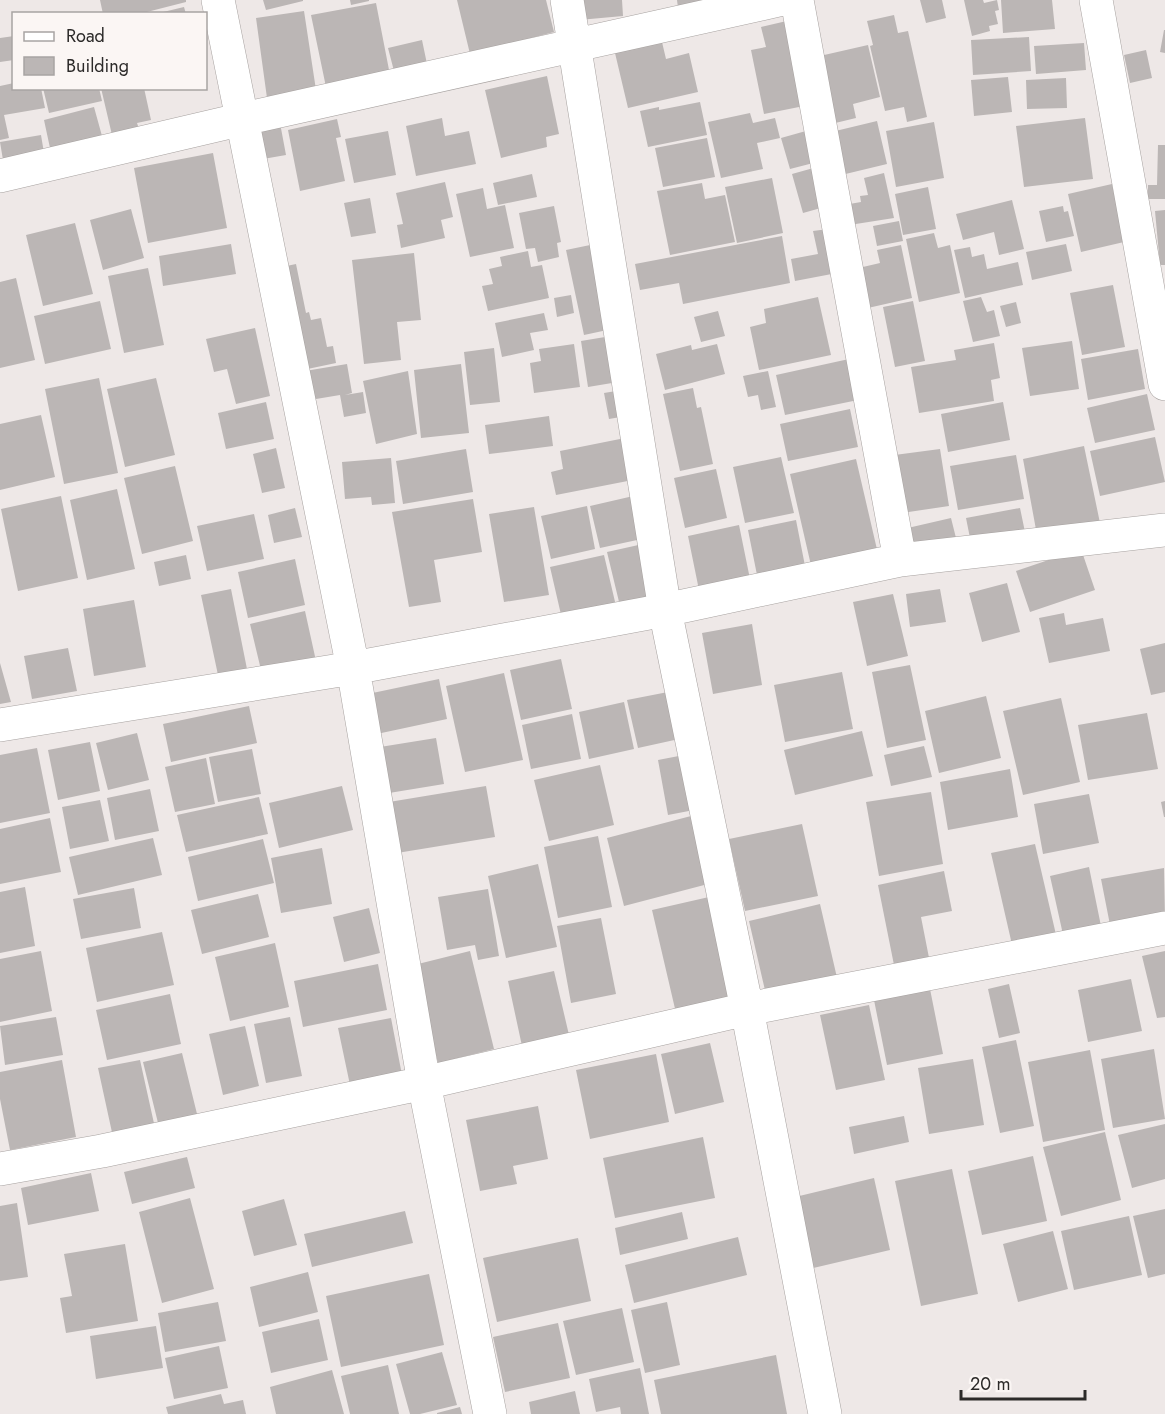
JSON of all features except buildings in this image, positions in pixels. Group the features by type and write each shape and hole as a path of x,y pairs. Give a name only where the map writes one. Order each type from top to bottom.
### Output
{"street":[{"path":"218,0 353,668 424,1083 490,1414"},
{"path":"567,0 665,610 747,1009 825,1414"},
{"path":"0,176 243,119 779,0"},
{"path":"797,0 900,560"},
{"path":"1096,0 1165,384"},
{"path":"0,725 353,668 665,610 900,560 1165,530"},
{"path":"0,1169 102,1152 424,1083 747,1009 1165,928"}]}
